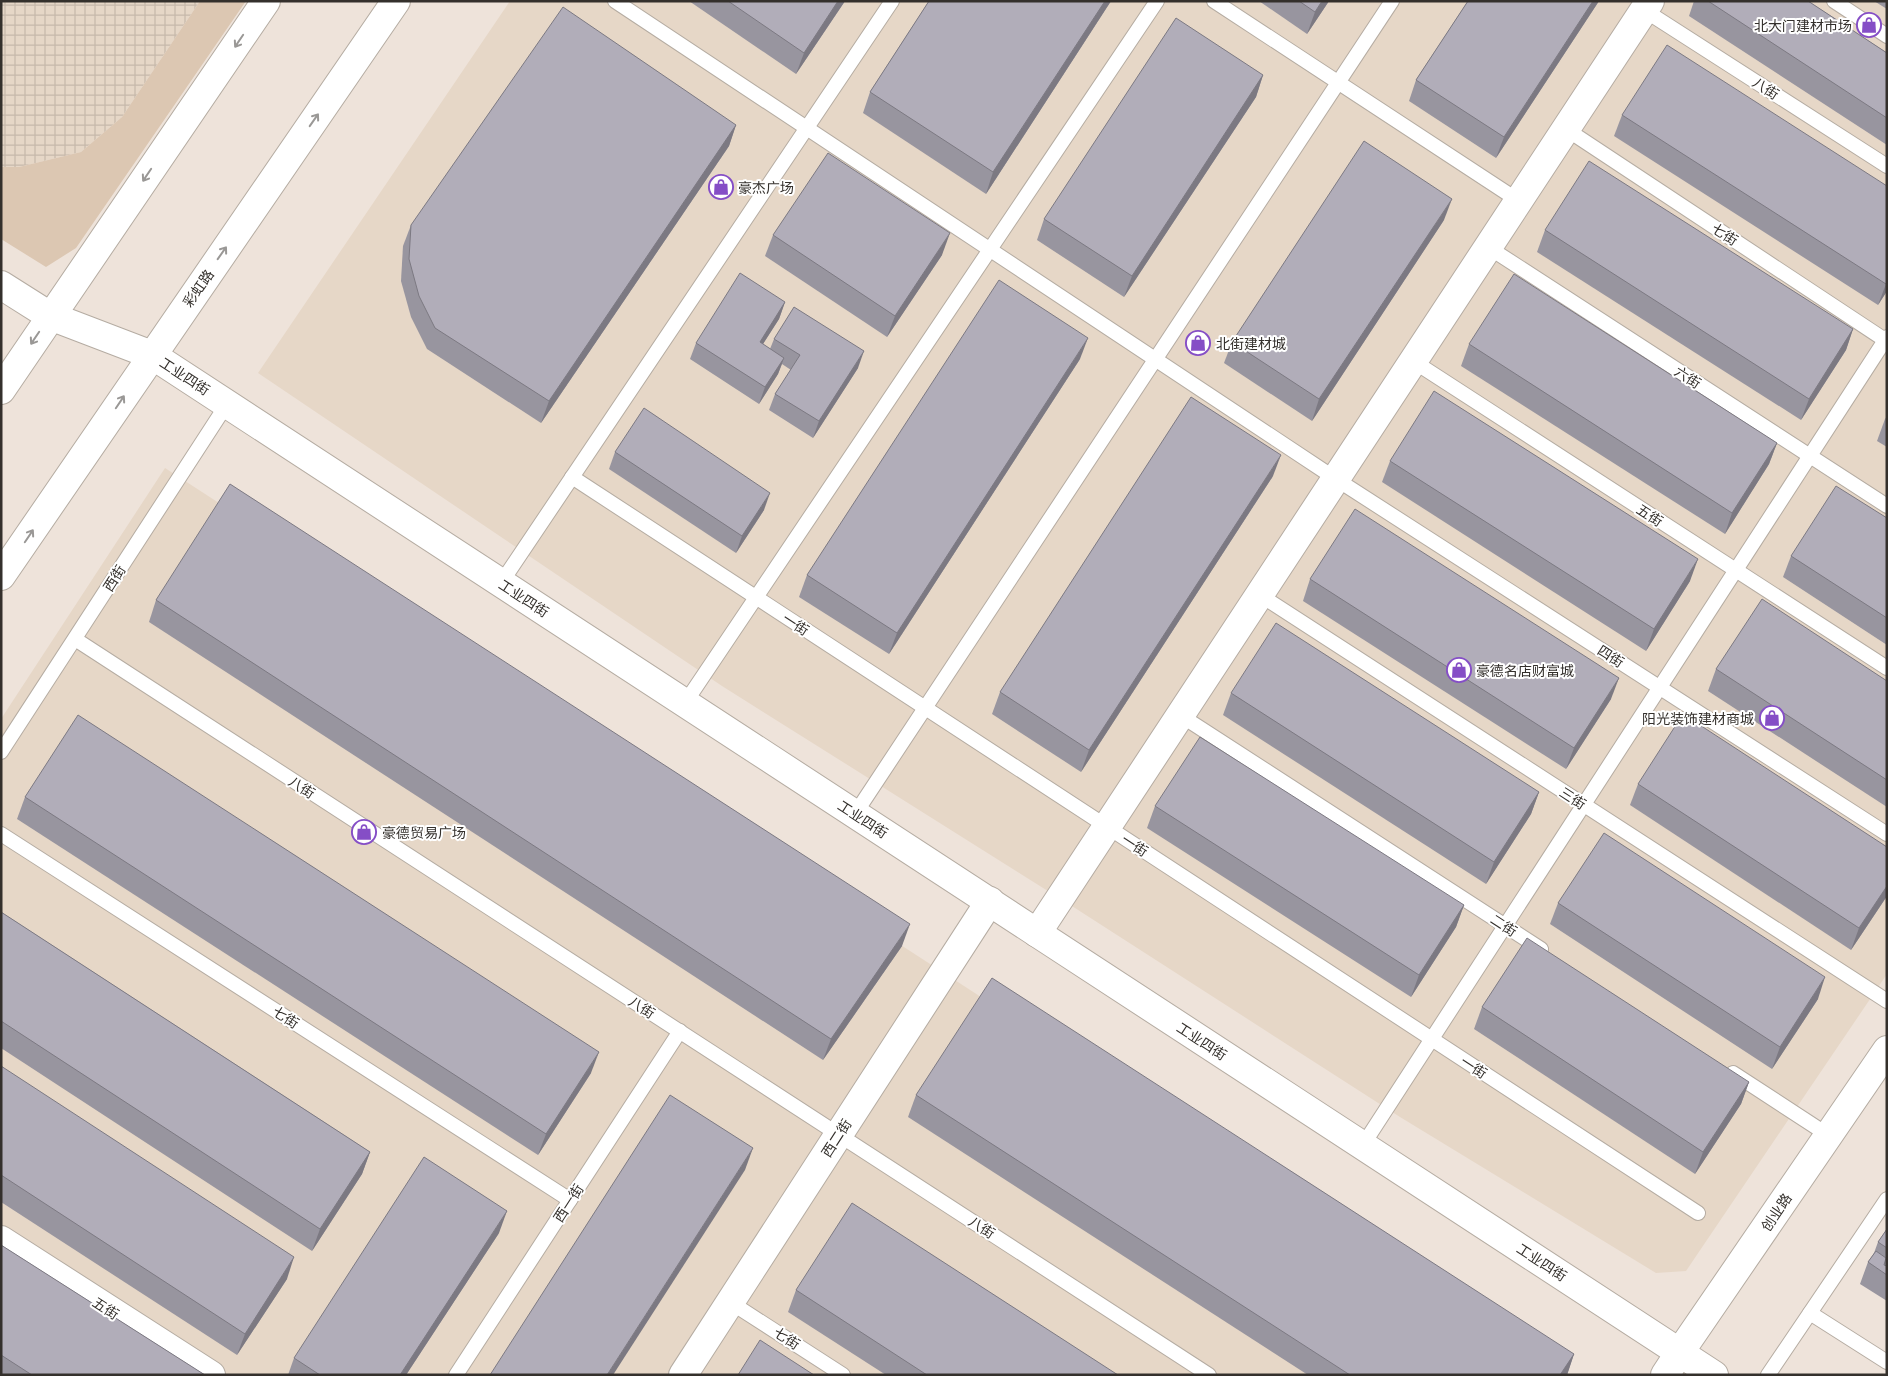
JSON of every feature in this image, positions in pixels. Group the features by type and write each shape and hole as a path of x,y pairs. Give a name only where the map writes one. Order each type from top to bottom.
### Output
{"street":[{"path":"1,390 266,1"},
{"name":"彩虹路","path":"1,576 396,1"},
{"path":"1038,933 1647,5"},
{"name":"工业四街","path":"1,285 50,316 152,355 1714,1375"},
{"name":"西二街","path":"683,1375 990,902"},
{"name":"创业路","path":"1665,1375 1887,1050"},
{"name":"五街","path":"1,1240 210,1375"}],"lane":[{"name":"四街","path":"615,1 1336,479 1887,834"},
{"path":"501,583 892,1"},
{"path":"685,703 1157,1"},
{"path":"1214,1 1519,201"},
{"path":"855,814 1392,1"},
{"path":"1834,1 1887,36"},
{"name":"八街","path":"1647,5 1887,166"},
{"name":"七街","path":"1566,129 1886,338"},
{"name":"六街","path":"1488,247 1887,506"},
{"path":"1363,1145 1886,338"},
{"name":"五街","path":"1413,362 1887,668"},
{"name":"西街","path":"1,752 227,404"},
{"name":"一街","path":"572,477 1698,1213"},
{"name":"三街","path":"1260,594 1887,1001"},
{"name":"八街","path":"75,639 1209,1375"},
{"name":"二街","path":"1180,715 1555,958"},
{"name":"七街","path":"1,834 570,1200"},
{"name":"西一街","path":"456,1375 680,1032"},
{"path":"1720,1066 1828,1135"},
{"path":"1768,1375 1887,1199"},
{"name":"七街","path":"730,1302 843,1375"},
{"path":"1810,1313 1887,1362"}],"shaded area":[{"path":"1,1 200,1 122,117 81,152 19,167 1,167"},
{"path":"200,1 246,1 76,248 46,267 1,239 1,167 19,167 81,152 122,117"},
{"path":"510,1 1887,1 1887,974 1686,1271 1656,1273 1400,1117 1075,908 722,686 258,373"},
{"name":"豪德贸易广场","path":"165,468 1564,1375 1,1375 1,719"}],"building":[{"path":"728,1 838,1 804,53"},
{"path":"929,1 1105,1 993,172 870,92"},
{"path":"1299,1 1322,1 1315,12"},
{"path":"1468,1 1593,1 1504,137 1416,80"},
{"path":"1708,1 1808,1 1887,53 1887,118"},
{"path":"563,7 736,125 549,401 435,328 419,296 409,259 411,225"},
{"path":"1176,18 1263,75 1132,276 1044,219"},
{"path":"1667,45 1887,186 1886,284 1622,115"},
{"path":"1364,141 1452,199 1319,399 1232,342"},
{"path":"828,153 950,233 895,316 773,235"},
{"path":"1589,161 1853,329 1809,399 1545,230"},
{"path":"740,273 785,302 760,342 784,358 765,387 696,343"},
{"path":"1514,274 1777,443 1732,513 1469,344"},
{"path":"999,280 1088,338 897,633 807,575"},
{"path":"794,307 864,351 819,421 775,394 800,355 774,339"},
{"path":"1434,391 1698,559 1654,629 1390,461"},
{"path":"1191,397 1281,455 1089,750 1000,692"},
{"path":"644,408 770,493 742,536 615,452"},
{"path":"230,484 910,924 831,1039 156,600"},
{"path":"1836,486 1887,518 1887,618 1791,556"},
{"path":"1355,509 1619,678 1574,748 1310,579"},
{"path":"1762,599 1887,681 1887,780 1716,669"},
{"path":"1276,623 1539,792 1494,862 1231,693"},
{"path":"1683,714 1887,847 1887,886 1859,928 1638,784"},
{"path":"78,715 599,1052 546,1134 25,797"},
{"path":"1200,737 1464,905 1419,975 1155,806"},
{"path":"1604,833 1825,977 1780,1047 1558,903"},
{"path":"1,912 370,1152 320,1229 1,1021"},
{"path":"1527,938 1749,1082 1703,1152 1482,1007"},
{"path":"992,978 1574,1354 1560,1375 1350,1375 916,1095"},
{"path":"1,1066 294,1257 245,1334 1,1175"},
{"path":"670,1095 753,1148 607,1375 490,1375"},
{"path":"424,1157 507,1211 400,1375 320,1375 294,1358"},
{"path":"852,1203 1118,1375 927,1375 796,1290"},
{"path":"1887,1229 1887,1248 1878,1242"},
{"path":"1,1245 205,1375 32,1375 1,1355"},
{"path":"1876,1251 1886,1258 1884,1265 1887,1266 1887,1275 1868,1262"},
{"path":"760,1340 814,1375 738,1375"}],"place":[{"name":"北大门建材市场","path":"1869,25"},
{"name":"豪杰广场","path":"721,187"},
{"name":"北街建材城","path":"1198,343"},
{"name":"豪德名店财富城","path":"1459,670"},
{"name":"阳光装饰建材商城","path":"1772,718"},
{"name":"豪德贸易广场","path":"364,832"}]}
